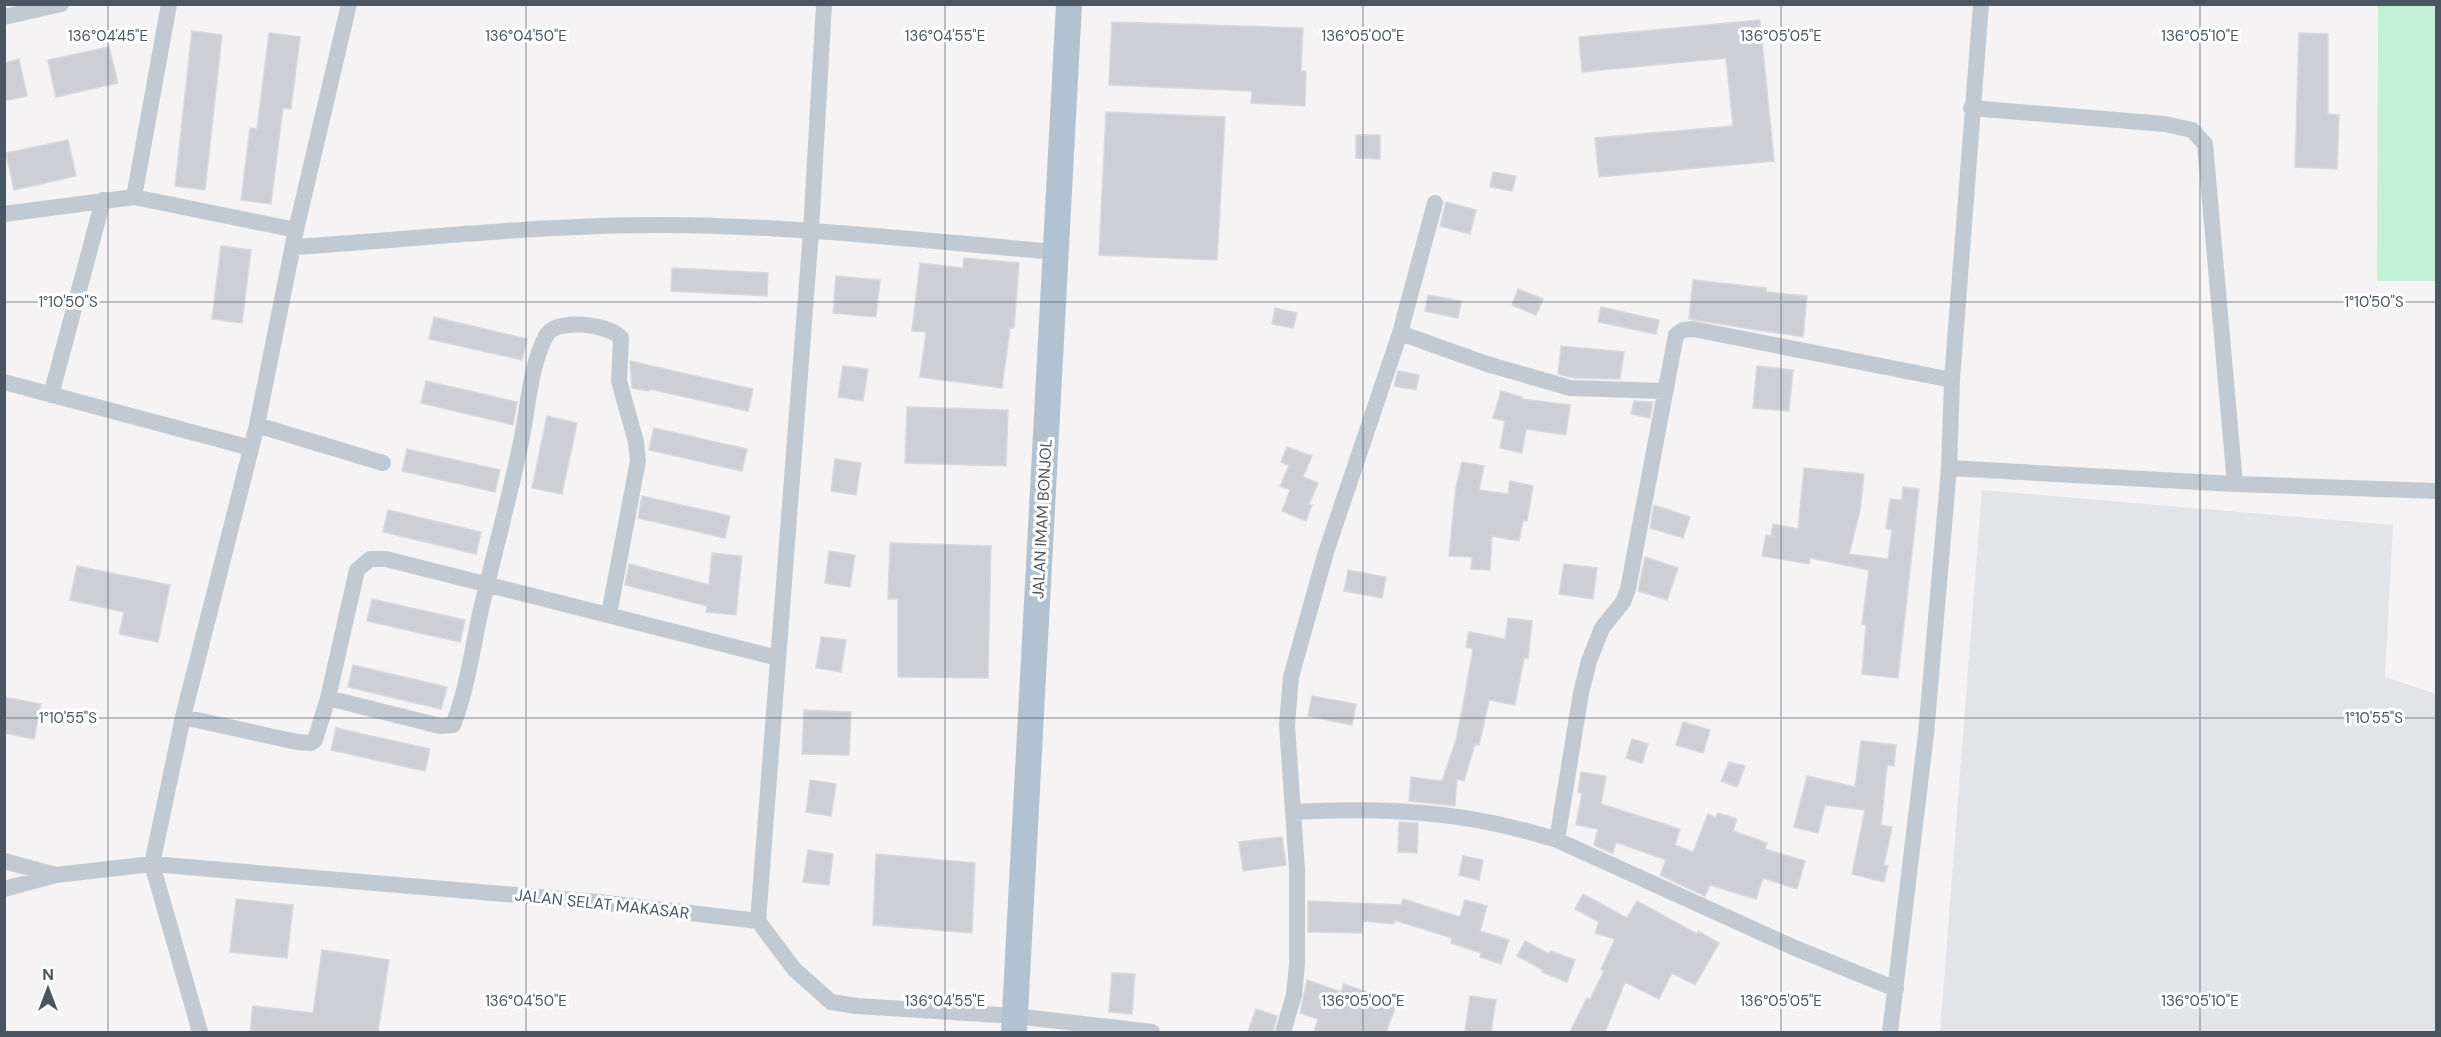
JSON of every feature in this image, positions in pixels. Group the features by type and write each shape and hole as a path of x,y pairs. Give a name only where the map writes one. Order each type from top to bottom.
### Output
{"main road":[{"name":"JALAN IMAM BONJOL","path":"1015,1024 1069,4"}],"street":[{"path":"4,17 61,4"},
{"path":"134,197 169,4"},
{"path":"824,4 811,231 758,921 794,969 831,1002 1015,1024 1152,1032"},
{"path":"1890,1032 1926,734 1949,468 1952,381 1971,108 1981,4"},
{"path":"200,1032 152,864 183,717 257,425 296,230 348,5"},
{"path":"1971,108 2165,124 2192,130 2205,144 2235,484"},
{"path":"4,214 134,197 296,230"},
{"path":"51,395 103,200"},
{"path":"1283,1032 1294,995 1297,964 1293,812 1287,725 1291,677 1326,552 1400,333 1435,203"},
{"path":"293,247 571,226 664,225 811,231 1056,252"},
{"path":"328,698 440,726 453,725 537,364 547,334 556,326 568,324 597,327 617,333 621,338 619,381 636,442 638,461 609,614"},
{"path":"1557,840 1581,693 1598,636 1623,602 1628,589 1676,335 1683,330 1693,329 1952,381"},
{"path":"1400,333 1487,364 1559,385 1602,391 1664,391"},
{"path":"4,382 251,448"},
{"path":"257,425 383,463"},
{"path":"1949,468 2235,484 2436,491"},
{"path":"183,717 311,743 320,729 357,570 370,559 386,559 778,658"},
{"path":"1293,812 1399,809 1480,820 1518,828 1557,840 1795,948 1896,989"},
{"path":"4,861 56,875"},
{"name":"JALAN SELAT MAKASAR","path":"56,875 152,864 598,902 758,921"},
{"path":"4,889 56,875"}],"shaded area":[{"path":"1982,490 2393,525 2385,677 2436,694 2436,1032 1940,1032"}],"green space":[{"path":"2378,5 2436,5 2436,281 2377,281"}],"building":[{"path":"1760,20 1774,161 1599,177 1595,138 1733,126 1726,58 1582,72 1579,37"},
{"path":"1112,22 1303,28 1301,71 1306,71 1305,106 1251,103 1252,91 1109,85"},
{"path":"192,31 222,35 205,190 175,186"},
{"path":"269,33 300,37 291,109 283,108 271,204 241,200 250,128 257,129"},
{"path":"2299,33 2328,34 2328,114 2339,115 2337,169 2295,167"},
{"path":"109,47 118,83 56,97 48,60"},
{"path":"19,59 27,96 4,101 4,63"},
{"path":"1106,112 1225,117 1217,260 1099,255"},
{"path":"1356,135 1380,135 1380,159 1356,158"},
{"path":"68,140 76,176 14,190 6,153"},
{"path":"1493,172 1516,176 1512,191 1490,187"},
{"path":"1446,202 1476,210 1470,234 1440,226"},
{"path":"221,246 251,250 242,323 212,319"},
{"path":"964,258 1019,263 1014,328 1010,328 1002,388 920,377 926,332 912,331 920,263 963,268"},
{"path":"672,268 768,273 767,296 671,291"},
{"path":"836,276 880,280 876,317 833,313"},
{"path":"1693,280 1766,288 1766,292 1807,296 1803,337 1689,319"},
{"path":"1518,289 1543,299 1536,315 1512,305"},
{"path":"1428,295 1461,301 1458,318 1425,311"},
{"path":"1601,307 1659,320 1656,334 1598,322"},
{"path":"1275,308 1297,313 1293,328 1272,324"},
{"path":"434,317 527,339 522,360 429,339"},
{"path":"1561,346 1624,352 1620,379 1574,378 1558,374"},
{"path":"630,361 753,389 748,411 650,389 649,391 632,388"},
{"path":"843,366 868,369 863,401 838,397"},
{"path":"1757,366 1793,370 1789,411 1753,408"},
{"path":"1398,371 1419,375 1416,390 1394,386"},
{"path":"426,381 517,402 513,425 421,403"},
{"path":"1501,391 1522,397 1521,399 1570,405 1566,435 1526,429 1522,453 1500,448 1505,421 1493,418"},
{"path":"1634,401 1653,402 1650,418 1631,414"},
{"path":"907,407 1008,410 1006,466 905,463"},
{"path":"547,416 577,423 562,494 532,488"},
{"path":"654,428 747,449 742,471 649,450"},
{"path":"1287,447 1312,456 1303,477 1318,483 1309,504 1312,505 1306,521 1282,511 1290,490 1280,486 1289,466 1281,462"},
{"path":"407,449 500,470 495,492 402,471"},
{"path":"835,459 861,463 856,495 831,491"},
{"path":"1462,462 1484,466 1479,490 1508,494 1510,481 1533,486 1527,521 1523,520 1519,541 1492,536 1490,570 1471,569 1472,557 1449,556 1456,487"},
{"path":"1804,468 1864,474 1860,511 1849,554 1888,559 1892,530 1886,529 1890,499 1902,500 1903,487 1919,489 1898,678 1862,674 1866,625 1862,624 1869,570 1810,558 1809,564 1762,556 1766,535 1771,536 1773,524 1798,529"},
{"path":"642,496 730,516 725,538 638,518"},
{"path":"1654,505 1690,517 1683,538 1650,528"},
{"path":"388,510 481,532 476,554 383,532"},
{"path":"890,543 991,546 988,678 898,677 898,599 888,599"},
{"path":"829,551 855,555 850,587 825,583"},
{"path":"712,553 742,556 736,615 706,612 707,606 625,585 629,564 709,585"},
{"path":"1645,557 1678,568 1667,600 1638,591"},
{"path":"1564,564 1597,568 1593,599 1559,594"},
{"path":"77,566 170,585 158,642 119,634 124,612 70,600"},
{"path":"1348,570 1386,577 1382,598 1344,591"},
{"path":"372,599 465,620 460,642 367,621"},
{"path":"1508,618 1532,621 1528,658 1524,658 1515,705 1489,700 1479,745 1475,744 1464,781 1457,779 1455,806 1409,801 1411,777 1442,781 1456,740 1464,700 1473,649 1466,647 1469,632 1505,639"},
{"path":"821,637 846,640 841,672 816,668"},
{"path":"353,665 447,687 441,709 348,687"},
{"path":"1312,696 1356,704 1352,725 1308,716"},
{"path":"4,697 41,704 34,739 4,733"},
{"path":"804,710 851,712 849,755 802,754"},
{"path":"1683,722 1710,730 1703,753 1676,745"},
{"path":"336,728 430,749 425,771 331,750"},
{"path":"1632,739 1648,744 1642,763 1626,758"},
{"path":"1861,741 1896,745 1894,766 1887,765 1881,825 1892,827 1884,865 1888,866 1884,882 1852,874 1865,810 1825,805 1818,833 1794,827 1807,776 1855,787"},
{"path":"1729,762 1745,766 1737,787 1721,781"},
{"path":"1581,772 1606,776 1601,804 1680,829 1675,845 1693,852 1708,814 1716,818 1718,813 1737,819 1733,831 1767,843 1765,849 1805,861 1797,889 1763,878 1756,899 1710,885 1705,896 1660,875 1666,860 1616,842 1613,854 1594,845 1598,829 1576,825 1582,793 1578,792"},
{"path":"810,780 836,784 831,816 806,812"},
{"path":"1399,822 1418,823 1417,853 1398,852"},
{"path":"1282,837 1286,865 1243,871 1239,842"},
{"path":"808,850 833,854 829,885 803,882"},
{"path":"876,854 975,863 972,933 873,925"},
{"path":"1463,856 1483,860 1479,880 1459,875"},
{"path":"1583,894 1627,918 1637,901 1697,934 1698,931 1719,943 1695,985 1672,973 1659,999 1625,982 1605,1032 1570,1032 1604,971 1601,969 1615,939 1595,933 1599,922 1575,909"},
{"path":"236,899 293,905 287,958 230,952"},
{"path":"1403,899 1460,917 1465,900 1487,906 1480,931 1509,940 1501,964 1480,957 1481,953 1451,943 1452,938 1394,920 1394,924 1363,921 1362,933 1308,932 1308,901 1401,905"},
{"path":"1525,941 1549,954 1551,951 1575,960 1567,982 1542,972 1543,970 1517,956"},
{"path":"322,950 389,960 378,1032 250,1032 253,1006 313,1013"},
{"path":"1112,973 1135,974 1132,1014 1109,1012"},
{"path":"1307,980 1341,992 1344,984 1397,1003 1386,1032 1314,1032 1318,1019 1300,1013"},
{"path":"1470,996 1496,1000 1491,1032 1465,1032"},
{"path":"1256,1009 1277,1016 1273,1032 1248,1032"}]}
